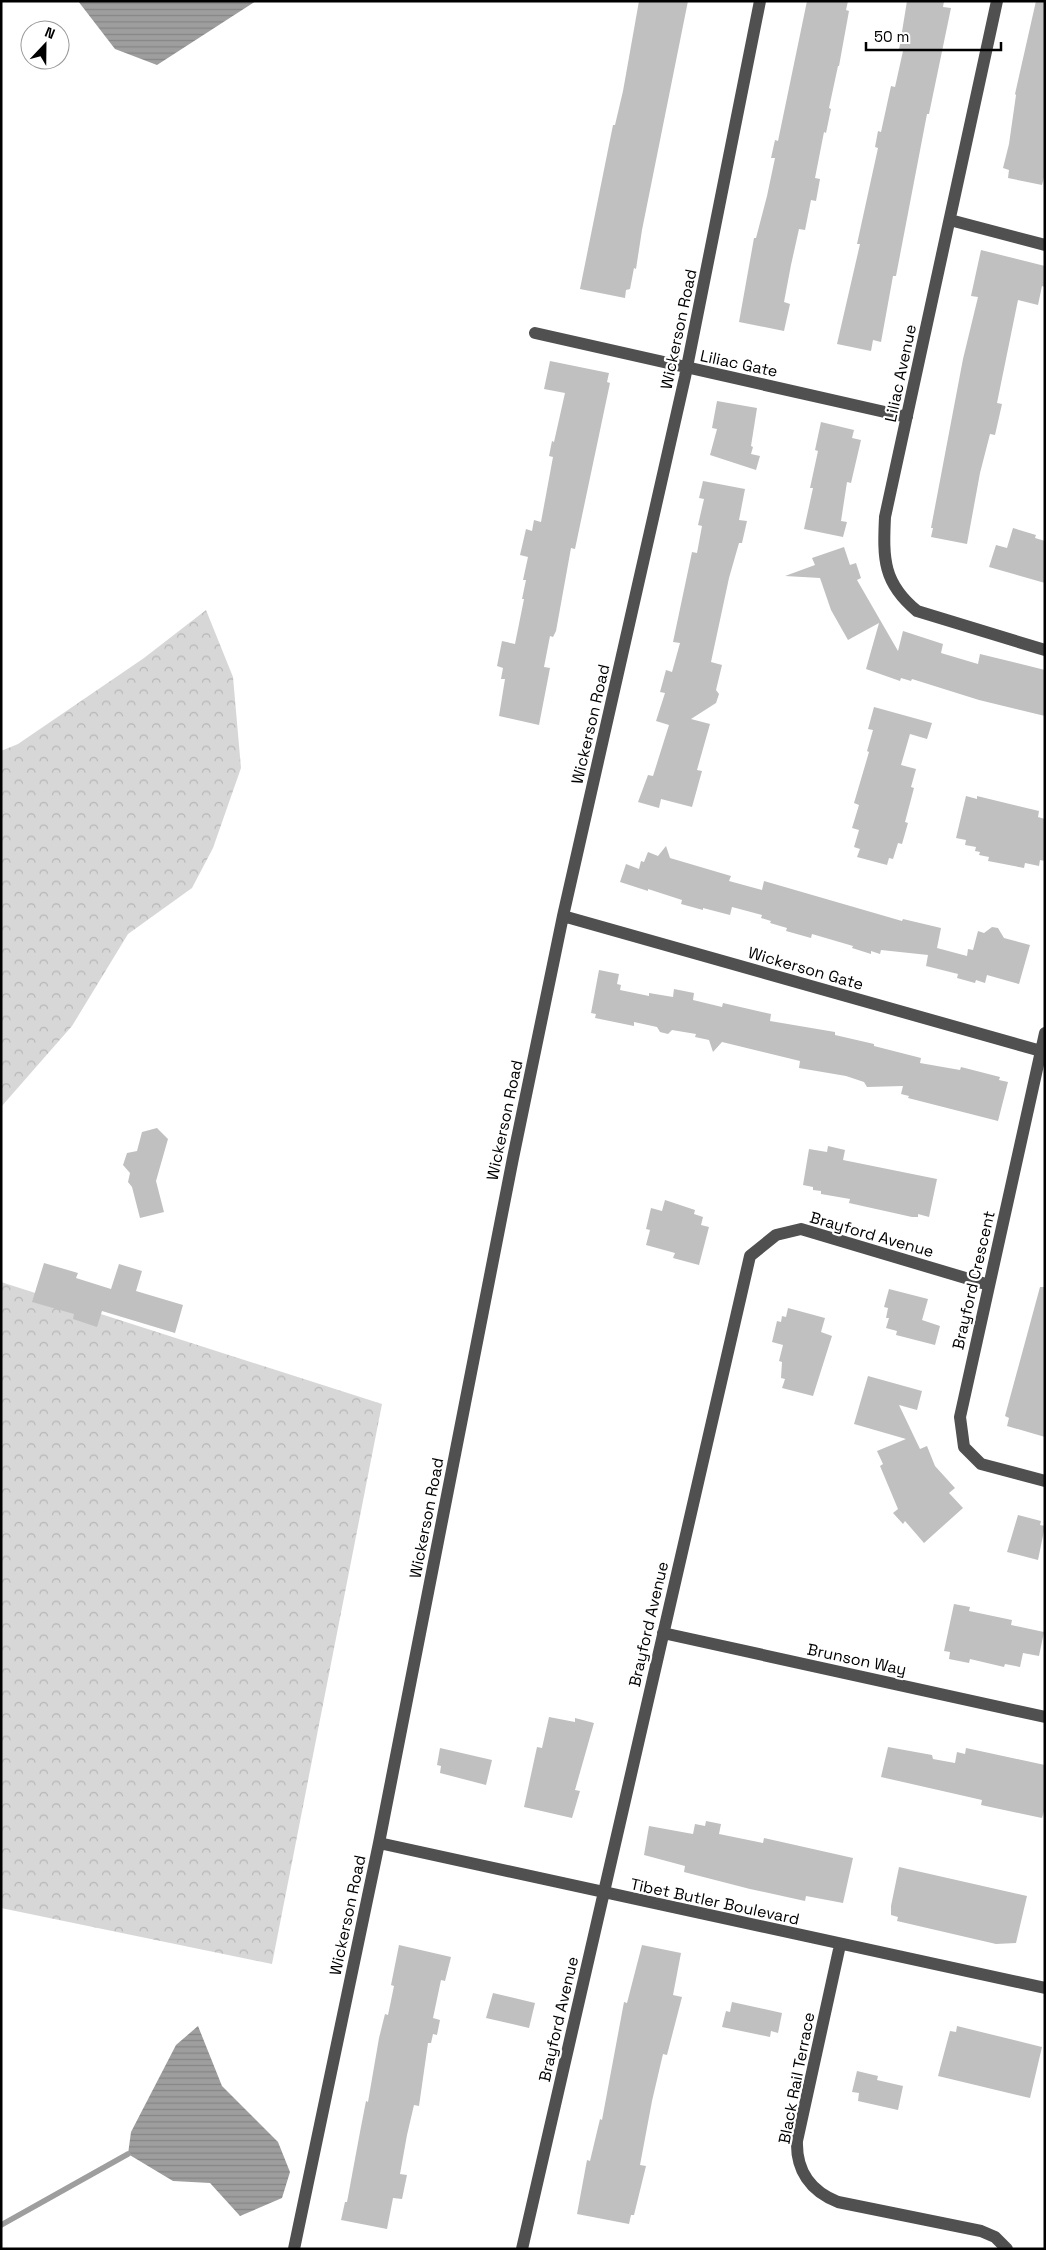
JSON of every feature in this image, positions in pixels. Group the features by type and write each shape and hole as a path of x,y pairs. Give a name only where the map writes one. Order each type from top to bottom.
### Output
{"street":[{"name":"Wickerson Road","path":"294,2249 379,1843 509,1177 563,916 687,368 760,1"},
{"name":"Liliac Avenue","path":"997,1 885,517 883,553 889,578 901,598 917,611 1045,650"},
{"path":"950,220 1045,245"},
{"name":"Liliac Gate","path":"535,333 907,417"},
{"name":"Wickerson Gate","path":"563,916 1041,1051"},
{"name":"Brayford Crescent","path":"1045,1033 960,1417 964,1447 981,1464 1045,1481"},
{"name":"Brayford Avenue","path":"522,2249 750,1256 776,1235 801,1228 989,1285"},
{"name":"Brunson Way","path":"663,1633 1045,1717"},
{"name":"Tibet Butler Boulevard","path":"379,1843 840,1945 1045,1988"},
{"name":"Black Rail Terrace","path":"840,1945 797,2141 798,2158 803,2174 817,2192 838,2202 981,2230 995,2237 1007,2249"}],"green space":[{"path":"206,610 233,677 241,768 213,848 192,888 128,934 72,1026 1,1107 1,751 18,744 144,658"},
{"path":"1,1282 382,1404 272,1964 1,1908"}],"shaded area":[{"path":"78,1 256,1 157,65 115,49"},
{"path":"198,2026 222,2086 278,2142 290,2172 282,2198 240,2216 210,2183 173,2181 128,2154 131,2132 176,2045"}],"building":[{"path":"639,1 688,1 642,230 636,269 634,268 630,289 626,290 625,298 580,289 613,125 615,125 623,91"},
{"path":"807,1 848,1 846,10 849,11 829,108 831,109 826,133 824,132 815,178 820,179 816,201 811,200 805,230 799,229 791,265 784,302 790,304 784,331 739,322 754,238 756,238 767,196 775,158 771,158 775,140 778,141"},
{"path":"907,1 944,1 943,7 951,8 929,114 927,114 896,276 893,276 881,342 873,340 871,351 837,344 860,244 857,244 878,148 875,147 878,131 881,132 891,86 895,87 903,51 899,50"},
{"path":"1036,1 1045,1 1045,174 1042,185 1008,178 1009,170 1003,168 1009,144 1015,94"},
{"path":"981,250 1045,266 1045,287 1042,286 1038,305 1018,300 997,403 1002,404 995,435 990,434 980,473 967,544 931,537 933,528 931,528 963,359 978,297 971,296"},
{"path":"550,361 609,373 607,382 610,383 575,549 571,548 556,631 553,637 550,636 544,667 550,668 539,725 499,716 505,679 501,679 503,668 497,666 502,641 515,644 524,599 522,599 526,580 523,580 528,557 520,555 526,529 532,531 534,520 541,522 553,457 549,456 565,393 544,389"},
{"path":"717,401 757,408 751,446 753,447 751,454 760,456 756,470 710,455 717,429 712,428"},
{"path":"821,422 854,430 852,438 861,440 851,483 847,482 841,521 847,522 843,537 804,529 813,488 810,488 818,451 815,450"},
{"path":"703,481 745,489 739,520 747,521 742,543 739,543 729,578 711,662 722,665 716,690 719,694 716,703 691,719 710,724 697,770 702,771 692,807 661,799 659,808 638,802 648,775 653,776 669,725 656,721 665,693 660,692 666,670 672,672 680,643 673,642 692,552 697,553 702,526 698,525 704,499 699,498"},
{"path":"1013,528 1036,535 1035,538 1045,541 1045,583 989,567 996,545 1007,548"},
{"path":"844,547 850,565 856,563 861,578 857,580 898,651 903,631 943,644 941,653 978,664 980,654 1045,670 1045,716 979,700 912,679 911,681 901,678 900,681 866,669 879,623 848,640 831,610 820,578 785,576 815,565 812,558"},
{"path":"874,707 932,723 927,739 910,734 901,765 916,769 911,787 914,788 905,822 908,823 902,844 898,843 893,859 889,858 887,865 857,857 860,849 854,847 859,830 852,828 859,805 854,803 869,752 867,751 873,730 868,729"},
{"path":"966,796 977,799 977,796 1039,811 1038,817 1045,819 1045,861 1040,860 1039,866 1025,863 1024,868 988,861 989,857 979,855 980,852 975,851 976,847 965,845 966,840 956,838"},
{"path":"666,846 670,858 731,876 729,881 762,890 764,881 902,921 903,919 941,928 937,948 967,956 968,949 973,950 978,931 984,933 992,927 998,928 1004,938 1030,945 1019,984 987,975 985,983 976,980 975,983 957,978 958,974 926,966 928,955 881,950 880,954 871,951 871,954 852,948 853,946 812,934 811,938 786,931 787,928 761,918 762,915 732,907 730,915 703,908 703,910 681,904 682,900 620,882 626,864 639,869 641,861 644,862 648,852 658,856"},
{"path":"599,970 619,974 617,984 621,985 620,990 649,996 649,993 673,997 674,989 694,993 693,1000 722,1007 723,1003 771,1014 770,1021 835,1032 835,1035 921,1058 920,1063 960,1070 961,1067 1000,1077 999,1080 1008,1082 998,1121 908,1098 909,1096 901,1094 903,1086 867,1087 864,1082 846,1076 799,1068 800,1061 722,1042 713,1052 709,1040 695,1037 696,1034 672,1030 668,1034 660,1032 657,1027 634,1022 634,1026 595,1018 596,1014 591,1013"},
{"path":"157,1128 168,1139 156,1181 164,1212 140,1218 132,1187 128,1182 130,1173 123,1165 127,1153 137,1151 142,1132"},
{"path":"828,1146 845,1150 843,1160 937,1179 929,1217 918,1214 918,1217 912,1217 849,1203 850,1199 821,1194 821,1191 813,1190 813,1187 803,1185 809,1149 827,1152"},
{"path":"665,1200 695,1210 694,1214 703,1217 701,1225 709,1227 699,1265 673,1258 675,1253 646,1245 650,1230 646,1229 651,1208 662,1211"},
{"path":"44,1263 78,1273 76,1278 111,1289 119,1264 142,1271 136,1291 183,1305 175,1333 102,1311 97,1327 73,1319 74,1314 32,1302"},
{"path":"1040,1287 1045,1287 1045,1437 1007,1426 1009,1418 1005,1416"},
{"path":"889,1289 928,1299 922,1320 940,1326 935,1345 896,1335 897,1331 886,1328 889,1318 886,1318 888,1308 884,1307"},
{"path":"788,1308 825,1318 821,1332 832,1336 813,1396 782,1388 785,1379 781,1378 782,1362 779,1361 783,1345 772,1342 777,1321 781,1322 782,1316 786,1317"},
{"path":"868,1376 922,1391 917,1410 899,1405 920,1449 927,1446 935,1466 955,1488 949,1493 963,1508 924,1543 905,1521 903,1524 893,1513 898,1509 880,1466 883,1464 877,1451 906,1439 854,1424"},
{"path":"1018,1515 1041,1521 1040,1525 1045,1526 1038,1560 1007,1552"},
{"path":"954,1604 970,1607 969,1611 1012,1620 1011,1625 1044,1632 1039,1656 1023,1653 1020,1667 1005,1664 1004,1667 970,1659 969,1663 949,1659 950,1652 944,1651"},
{"path":"549,1717 575,1722 575,1718 594,1723 575,1790 580,1791 572,1818 524,1807 537,1747 542,1748"},
{"path":"888,1747 932,1755 933,1759 955,1763 957,1752 965,1754 966,1748 1045,1765 1045,1808 1042,1818 981,1805 982,1800 881,1777"},
{"path":"440,1748 492,1760 486,1785 440,1773 441,1766 437,1765"},
{"path":"706,1821 721,1824 719,1834 763,1843 764,1838 853,1858 843,1903 806,1896 805,1901 750,1889 684,1872 685,1866 644,1855 649,1826 693,1834 695,1824 705,1826"},
{"path":"899,1867 1027,1896 1016,1943 996,1944 897,1921 898,1917 891,1915 891,1906"},
{"path":"399,1945 451,1957 445,1981 441,1980 433,2018 440,2020 437,2035 433,2034 431,2043 428,2043 419,2106 414,2105 407,2135 400,2174 407,2175 402,2199 393,2198 387,2229 341,2220 345,2202 347,2202 366,2101 368,2102 379,2038 385,2014 388,2015 394,1986 391,1985"},
{"path":"642,1945 681,1953 673,1995 682,1997 667,2055 663,2054 652,2101 640,2165 646,2166 634,2215 631,2215 629,2224 577,2214 587,2160 590,2161 600,2119 602,2120 624,2002 627,2003"},
{"path":"493,1993 535,2003 529,2028 486,2018"},
{"path":"732,2002 782,2013 778,2033 771,2031 770,2037 722,2027 726,2011 730,2012"},
{"path":"957,2026 1042,2047 1030,2098 938,2076 950,2031 956,2032"},
{"path":"857,2071 878,2076 877,2080 903,2086 898,2110 858,2101 859,2093 852,2092"}],"waterway":[{"path":"1,2225 128,2154"}]}
